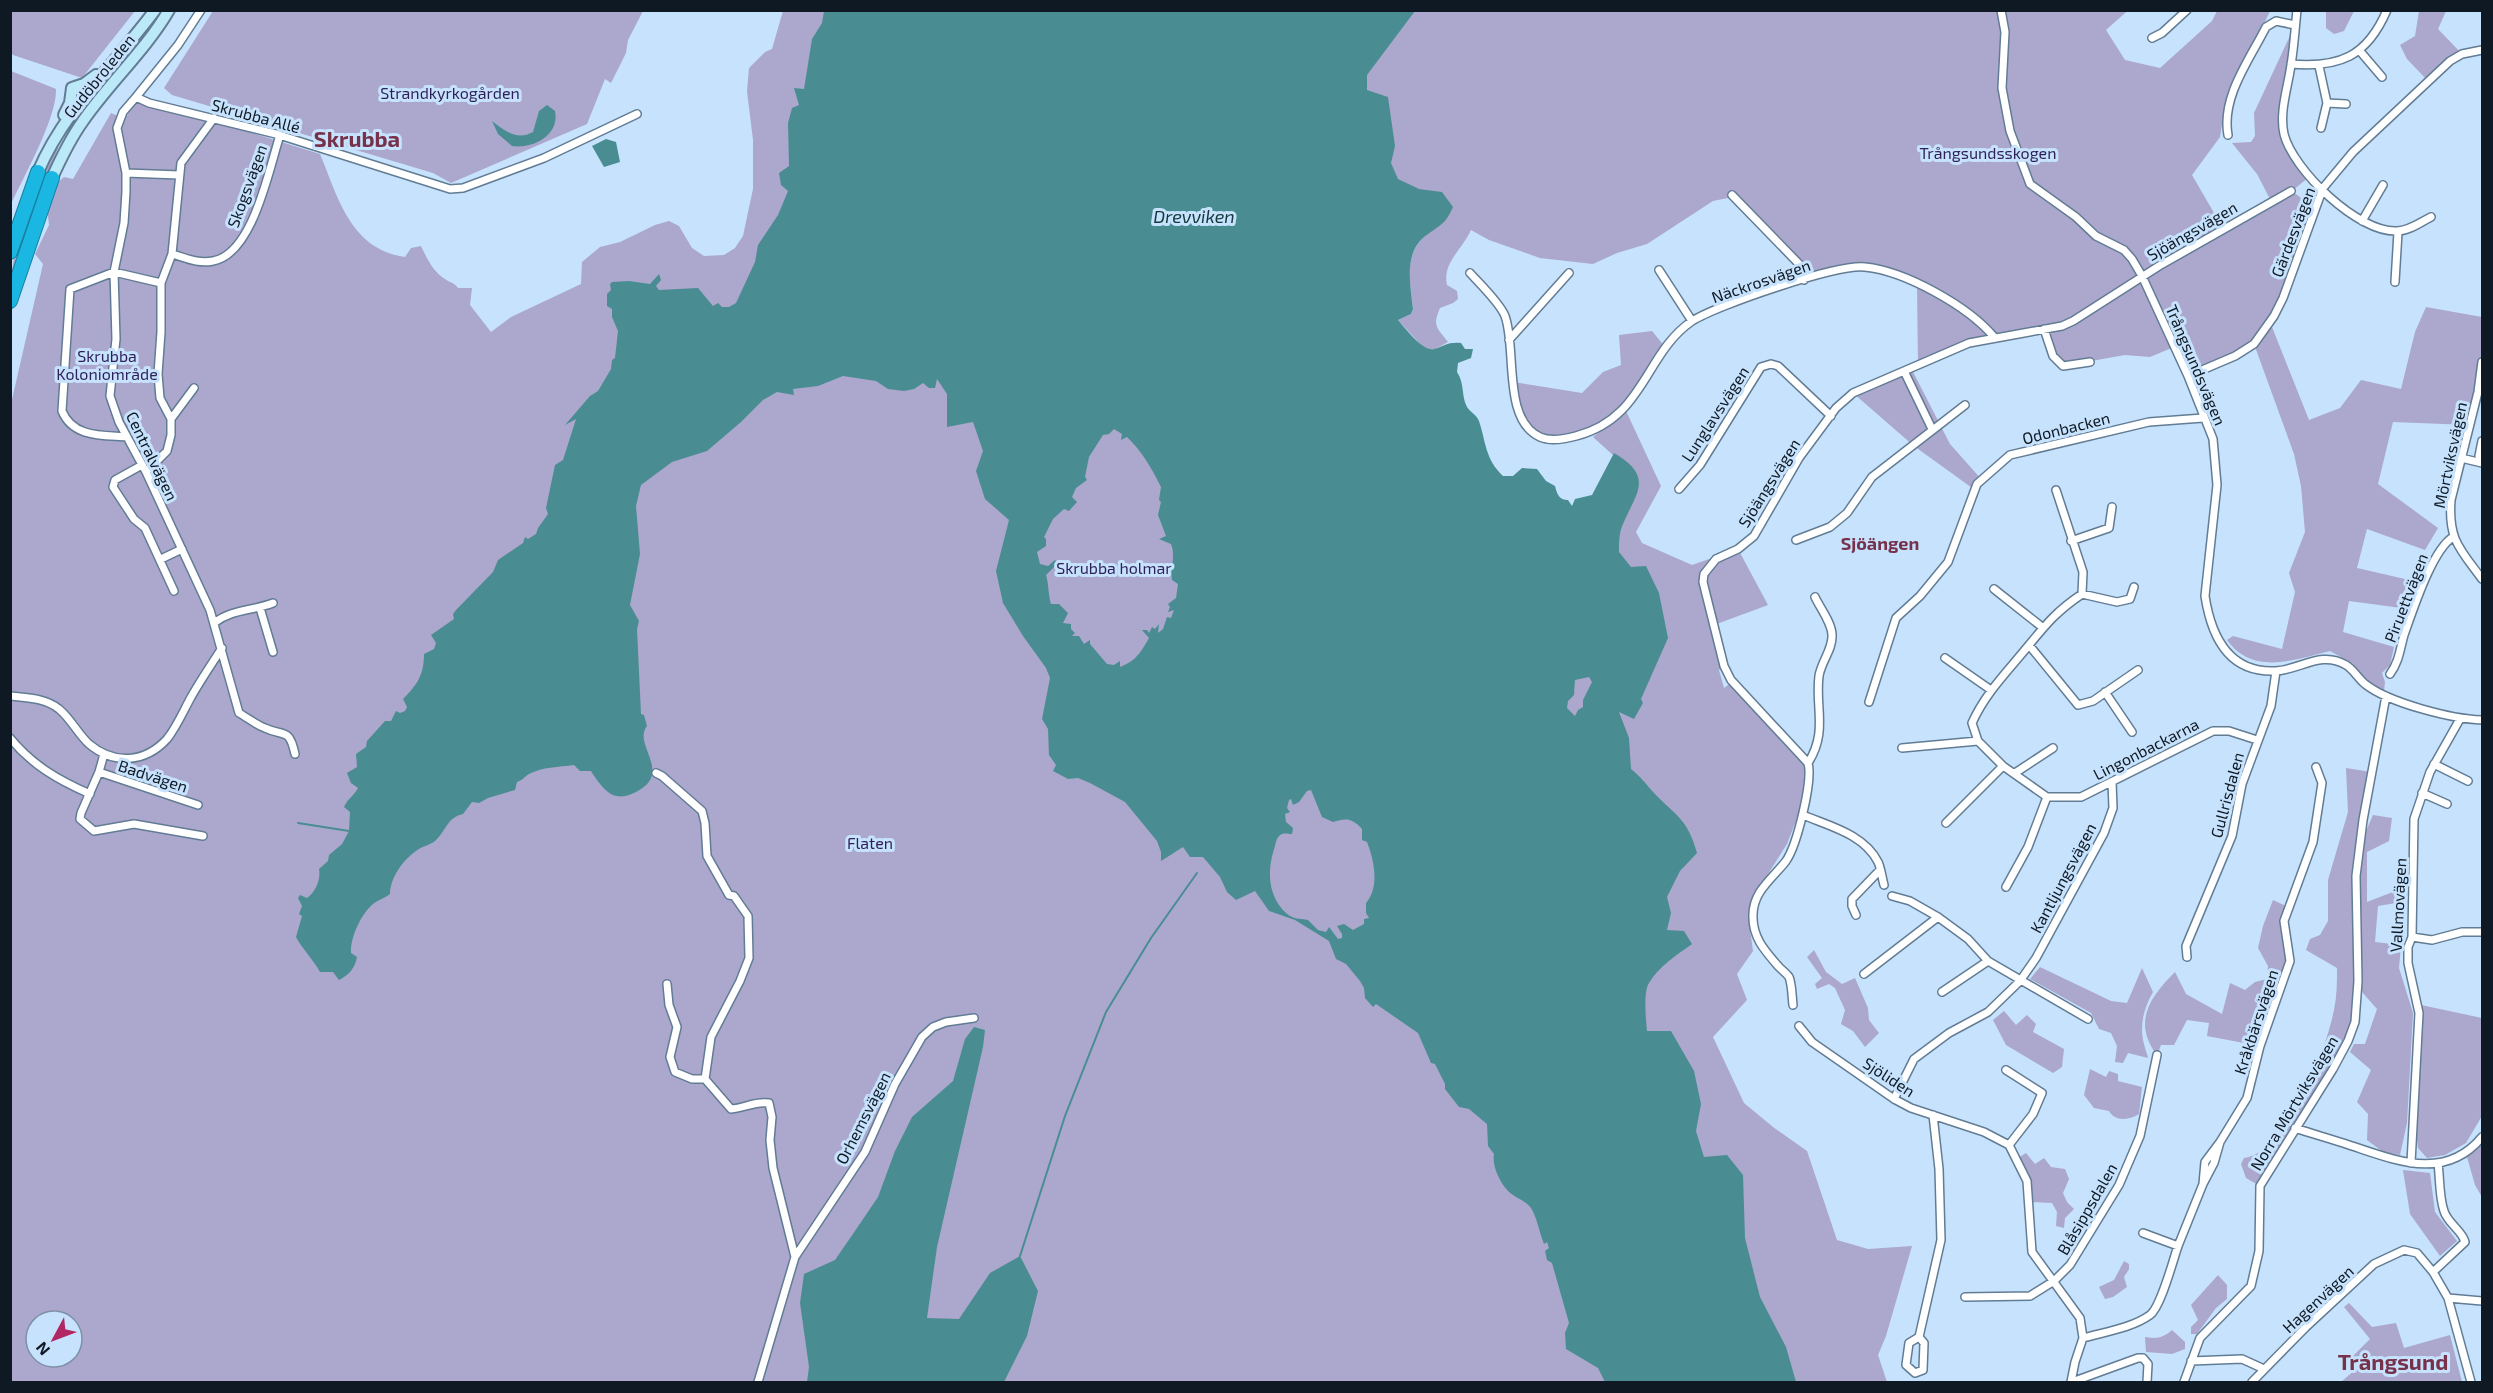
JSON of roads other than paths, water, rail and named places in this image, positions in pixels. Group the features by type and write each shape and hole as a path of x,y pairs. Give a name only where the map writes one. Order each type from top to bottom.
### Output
{"highway":[{"name":"Gudöbroleden","path":"10,252 38,172"},
{"name":"Gudöbroleden","path":"10,301 52,178"}],"main road":[{"name":"Gudöbroleden","path":"38,172 50,146 84,97 155,10"},
{"name":"Gudöbroleden","path":"52,178 71,138 94,105 155,33 169,10"},
{"path":"72,87 88,81 111,64"},
{"path":"71,138 85,108 84,97 72,87"},
{"path":"50,146 70,103 72,87"}],"street":[{"path":"136,96 178,45 201,10"},
{"name":"Trångsundsvägen","path":"2001,10 2005,32 2002,88 2010,131 2030,184 2076,217 2096,236 2124,250 2142,276 2188,376 2213,439 2217,485 2205,588 2206,611 2214,633 2231,657 2250,668 2276,671 2327,658 2346,665 2366,684 2386,696 2460,719 2482,720"},
{"path":"2152,38 2162,33 2187,10"},
{"path":"2297,10 2284,100 2283,132 2297,162 2331,199 2362,221 2384,230 2398,232 2431,217"},
{"path":"2291,64 2319,66 2341,62 2372,38 2387,10"},
{"path":"2228,135 2225,121 2229,100 2266,27 2276,21 2295,25"},
{"path":"2359,50 2382,77"},
{"name":"Gärdesvägen","path":"2188,376 2235,356 2254,344 2274,316 2283,298 2323,188 2353,152 2450,61 2462,54 2482,50"},
{"path":"2319,66 2327,103 2321,128"},
{"name":"Skrubba Allé","path":"136,96 149,103 280,135 454,190 544,158 637,114"},
{"name":"Centralvägen","path":"136,96 123,112 117,128 126,173 124,224 114,272 116,339 110,396 119,422 182,549 214,623 240,713 264,728 284,732 292,742 295,754"},
{"path":"2327,103 2346,104"},
{"path":"174,591 161,559 144,528 134,519 113,487 115,480 144,469 167,451 171,435 171,419 160,398 158,374 161,282 172,254 181,163 214,118"},
{"name":"Skogsvägen","path":"172,254 196,262 213,261 228,256 237,247 256,210 280,135"},
{"path":"126,173 179,175"},
{"path":"2362,221 2383,185"},
{"name":"Sjöängsvägen","path":"1808,763 1731,680 1724,666 1703,582 1704,574 1716,559 1738,549 1754,536 1798,458 1843,400 1853,393 1969,343 2044,329 2073,321 2142,276 2282,194 2291,191"},
{"path":"1732,195 1801,266 1804,280"},
{"path":"2396,282 2398,232"},
{"name":"Näckrosvägen","path":"1470,273 1502,310 1505,317 1515,405 1529,429 1540,437 1553,440 1576,436 1595,429 1629,404 1669,343 1692,321 1744,298 1836,270 1863,266 1922,285 1972,316 1994,337"},
{"path":"1659,270 1692,321"},
{"path":"127,437 81,432 65,420 62,411 70,289 114,272 161,282"},
{"path":"1509,340 1569,273"},
{"path":"2044,329 2053,356 2063,366 2090,362"},
{"name":"Mörtviksvägen","path":"2453,537 2450,528 2451,500 2482,363"},
{"name":"Lunglavsvägen","path":"1679,489 1700,465 1761,368 1771,364 1778,366 1831,416"},
{"path":"1904,371 1932,429"},
{"path":"171,419 194,388"},
{"path":"1796,540 1830,527 1847,513 1872,477 1965,405"},
{"name":"Odonbacken","path":"1869,702 1896,618 1920,596 1948,562 1977,484 2010,455 2149,422 2203,418"},
{"path":"2461,458 2482,463 2479,456 2482,441"},
{"path":"2055,490 2083,572 2082,594"},
{"path":"2071,541 2109,528 2112,507"},
{"path":"2453,537 2482,579"},
{"name":"Piruettvägen","path":"2390,674 2396,666 2404,636 2432,566 2443,543 2453,537"},
{"path":"161,559 182,549"},
{"path":"2006,887 2028,847 2047,797 2003,766 1978,741 1972,723 1990,690 2042,627 2061,609 2082,594 2117,602 2130,599 2134,587"},
{"path":"1994,589 2042,627"},
{"path":"1793,1005 1789,977 1760,946 1753,914 1755,899 1786,860 1794,846 1803,815 1810,771 1808,763 1817,750 1821,722 1820,675 1832,639 1832,632 1815,597"},
{"path":"214,623 232,612 260,608 273,603"},
{"path":"260,608 273,652"},
{"path":"2029,645 2078,705 2093,701 2138,670"},
{"path":"10,696 38,699 58,709 88,743 104,754 143,758 153,752 168,737 199,682 222,648"},
{"path":"1945,658 1990,690"},
{"name":"Gullrisdalen","path":"2187,957 2186,946 2232,836 2242,783 2271,706 2276,671"},
{"name":"Lingonbackarna","path":"2106,692 2132,732"},
{"name":"Norra Mörtviksvägen","path":"2184,1383 2200,1338 2251,1286 2259,1251 2260,1185 2333,1069 2355,1022 2358,981 2356,876 2363,820 2386,696"},
{"name":"Vallmovägen","path":"2411,1163 2419,1013 2408,963 2408,947 2412,937 2414,819 2434,764 2460,719"},
{"name":"Lingonbackarna","path":"2047,797 2081,797 2213,731 2229,731 2257,740"},
{"path":"10,738 40,768 59,781 90,794"},
{"path":"1902,748 1978,741"},
{"path":"2015,773 2053,748"},
{"path":"104,754 80,819 94,831 134,824 203,836"},
{"path":"2434,764 2468,780"},
{"path":"1946,823 2003,766"},
{"name":"Kråkbärsvägen","path":"2083,1338 2134,1323 2152,1314 2164,1289 2178,1246 2203,1184 2214,1163 2220,1142 2247,1098 2260,1046 2290,961 2284,921 2313,842 2322,783 2316,767"},
{"name":"Badvägen","path":"99,772 198,805"},
{"path":"656,773 702,811 707,856 729,894 734,896 748,916 749,958 740,981 711,1037 705,1079 731,1109 746,1108 758,1101 769,1103 772,1117 770,1140 773,1168 795,1257 758,1383"},
{"name":"Kantljungsvägen","path":"1894,1099 1914,1059 1949,1033 1988,1012 2020,981 2036,958 2104,832 2113,808 2112,782"},
{"path":"2422,793 2447,804"},
{"path":"1803,815 1842,831 1865,844 1878,862 1884,885"},
{"path":"1856,915 1852,906 1852,898 1880,870"},
{"path":"1892,896 1910,901 1938,917 1968,939 1988,961 2088,1019"},
{"path":"1864,974 1938,917"},
{"path":"2412,937 2432,940 2462,932 2482,932"},
{"path":"1942,992 1988,961"},
{"path":"667,984 669,1005 677,1027 670,1057 675,1072 692,1079 705,1079"},
{"name":"Orhemsvägen","path":"795,1257 865,1152 895,1084 922,1036 933,1027 946,1022 974,1018"},
{"name":"Sjöliden","path":"1799,1026 1812,1042 1894,1099 1911,1108 1984,1132 2009,1146"},
{"name":"Blåsippsdalen","path":"1965,1298 2030,1296 2054,1281 2070,1265 2119,1185 2140,1136 2157,1054"},
{"path":"2006,1070 2042,1092 2033,1114 2009,1146 2027,1181 2032,1252 2080,1318 2083,1338 2075,1362 2072,1383 2138,1358 2142,1358 2148,1364 2147,1383"},
{"path":"1919,1337 1924,1343 1923,1370 1915,1373 1906,1365 1910,1343 1919,1337 1941,1240 1939,1168 1933,1115"},
{"path":"2295,1128 2378,1156 2411,1163 2438,1163 2455,1159 2472,1150 2482,1137"},
{"path":"2438,1163 2443,1210 2449,1221 2463,1235 2465,1242 2433,1272 2448,1299 2471,1383"},
{"path":"2143,1233 2178,1246"},
{"name":"Hagenvägen","path":"2252,1383 2374,1264 2404,1250 2412,1250 2433,1272"},
{"path":"2448,1299 2482,1301"},
{"path":"2191,1361 2242,1359 2264,1370"}],"water":[{"name":"Drevviken","path":"824,11 1415,11 1367,75 1367,90 1388,97 1395,146 1391,163 1398,179 1419,189 1442,192 1453,207 1446,220 1420,241 1415,249 1410,268 1413,309 1411,314 1398,320 1414,339 1430,349 1461,343 1465,349 1473,349 1471,358 1458,363 1457,372 1467,407 1478,419 1489,457 1503,476 1513,476 1522,468 1537,469 1546,481 1555,486 1560,498 1568,500 1572,506 1575,499 1592,495 1614,453 1635,470 1638,478 1637,494 1621,530 1619,552 1631,567 1646,566 1659,593 1668,638 1641,699 1643,703 1634,719 1619,712 1629,738 1631,769 1685,825 1697,853 1680,871 1667,897 1671,913 1667,930 1684,931 1692,944 1663,966 1649,983 1645,999 1647,1031 1671,1031 1694,1071 1701,1104 1696,1131 1704,1157 1727,1155 1743,1175 1745,1238 1760,1297 1786,1347 1796,1382 1605,1382 1598,1368 1566,1349 1565,1333 1569,1323 1552,1263 1547,1260 1545,1251 1549,1248 1547,1242 1544,1244 1533,1211 1526,1203 1508,1191 1501,1182 1495,1167 1494,1154 1488,1146 1487,1124 1469,1109 1459,1107 1445,1089 1445,1084 1435,1064 1431,1063 1418,1033 1376,1004 1373,1007 1365,998 1364,988 1360,981 1346,964 1336,959 1329,941 1295,920 1269,911 1255,891 1236,900 1227,892 1220,877 1203,857 1190,857 1183,847 1161,861 1157,841 1125,802 1090,783 1078,778 1068,779 1053,771 1056,765 1049,755 1048,729 1042,719 1050,678 1046,668 1003,603 996,571 1009,520 985,499 976,471 983,451 973,422 947,427 947,394 937,379 935,388 929,388 923,383 914,389 904,391 888,389 876,381 843,376 818,386 793,389 794,395 777,392 763,400 707,451 672,462 641,485 636,506 640,554 630,605 639,621 637,629 641,714 644,715 647,726 644,741 652,768 652,776 647,784 630,795 616,796 604,788 591,771 580,771 574,765 534,772 517,782 515,790 479,803 472,802 463,814 451,821 435,841 418,849 406,859 395,876 390,894 373,904 364,914 352,940 351,953 357,957 351,971 339,980 333,972 320,972 296,937 302,916 299,914 302,906 298,898 300,895 307,898 313,892 318,881 319,869 328,861 329,855 342,844 349,831 350,812 344,807 358,788 351,783 347,773 357,767 356,754 366,747 367,741 385,721 391,721 396,711 400,713 405,711 407,707 403,699 419,679 424,654 434,649 436,643 431,635 454,619 453,614 493,572 498,560 523,543 525,537 528,539 536,534 548,514 546,508 555,465 563,460 576,419 565,425 590,396 598,391 615,358 618,331 612,317 612,309 607,306 607,294 611,290 610,284 629,281 650,284 659,274 661,280 656,286 659,290 698,288 713,306 718,303 722,307 729,307 736,303 755,262 758,245 778,215 788,191 781,185 779,173 789,166 788,123 792,108 799,105 794,88 804,89 812,39 822,23","holes":["1114,429 1122,434 1121,440 1127,437 1137,448 1161,487 1158,515 1166,536 1159,539 1171,544 1172,580 1178,584 1176,598 1168,604 1170,607 1168,612 1174,610 1171,618 1167,617 1163,629 1158,633 1159,624 1155,629 1152,627 1149,633 1147,630 1142,630 1149,638 1141,652 1126,665 1120,667 1120,661 1114,665 1107,664 1090,644 1090,640 1084,644 1079,636 1072,636 1075,633 1071,629 1071,624 1063,623 1068,613 1059,604 1051,604 1049,597 1046,575 1058,563 1055,560 1048,566 1040,564 1037,552 1046,546 1044,537 1053,519 1064,509 1069,511 1077,502 1072,497 1076,488 1087,480 1085,477 1089,457 1103,435 1109,434","1589,677 1592,682 1583,700 1583,707 1575,716 1567,708 1568,701 1574,695 1575,680","1311,790 1322,817 1333,822 1349,820 1362,829 1362,840 1367,842 1372,857 1373,889 1366,903 1366,913 1369,918 1364,919 1364,924 1353,930 1344,924 1337,926 1342,934 1342,938 1338,939 1329,927 1326,932 1318,930 1308,920 1294,918 1286,913 1275,898 1270,881 1272,855 1276,841 1282,834 1292,834 1293,828 1286,822 1285,814 1290,812 1287,808 1289,800 1291,799 1293,805 1299,802 1307,791"]},
{"path":"547,105 555,111 553,127 549,134 536,143 512,146 498,134 492,121 511,134 527,135 533,132 539,111"},
{"path":"606,139 616,142 620,162 604,167 592,146"},
{"path":"974,1027 985,1030 983,1047 937,1247 927,1318 959,1319 990,1273 1020,1256 1038,1291 1027,1336 1004,1382 807,1382 809,1367 800,1303 804,1274 835,1260 878,1197 895,1151 912,1117 953,1081 965,1039"}],"waterway":[{"path":"298,823 349,831"},
{"path":"1020,1256 1065,1116 1106,1012 1151,938 1197,873"}],"district":[{"name":"Skrubba","path":"357,139"},
{"name":"Sjöängen","path":"1880,544"},
{"name":"Trångsund","path":"2393,1362"}],"park label":[{"name":"Strandkyrkogården","path":"450,93"},
{"name":"Trångsundsskogen","path":"1988,153"},
{"name":"Skrubba Koloniområde","path":"107,365"},
{"name":"Skrubba holmar","path":"1114,568"},
{"name":"Flaten","path":"870,843"}]}
